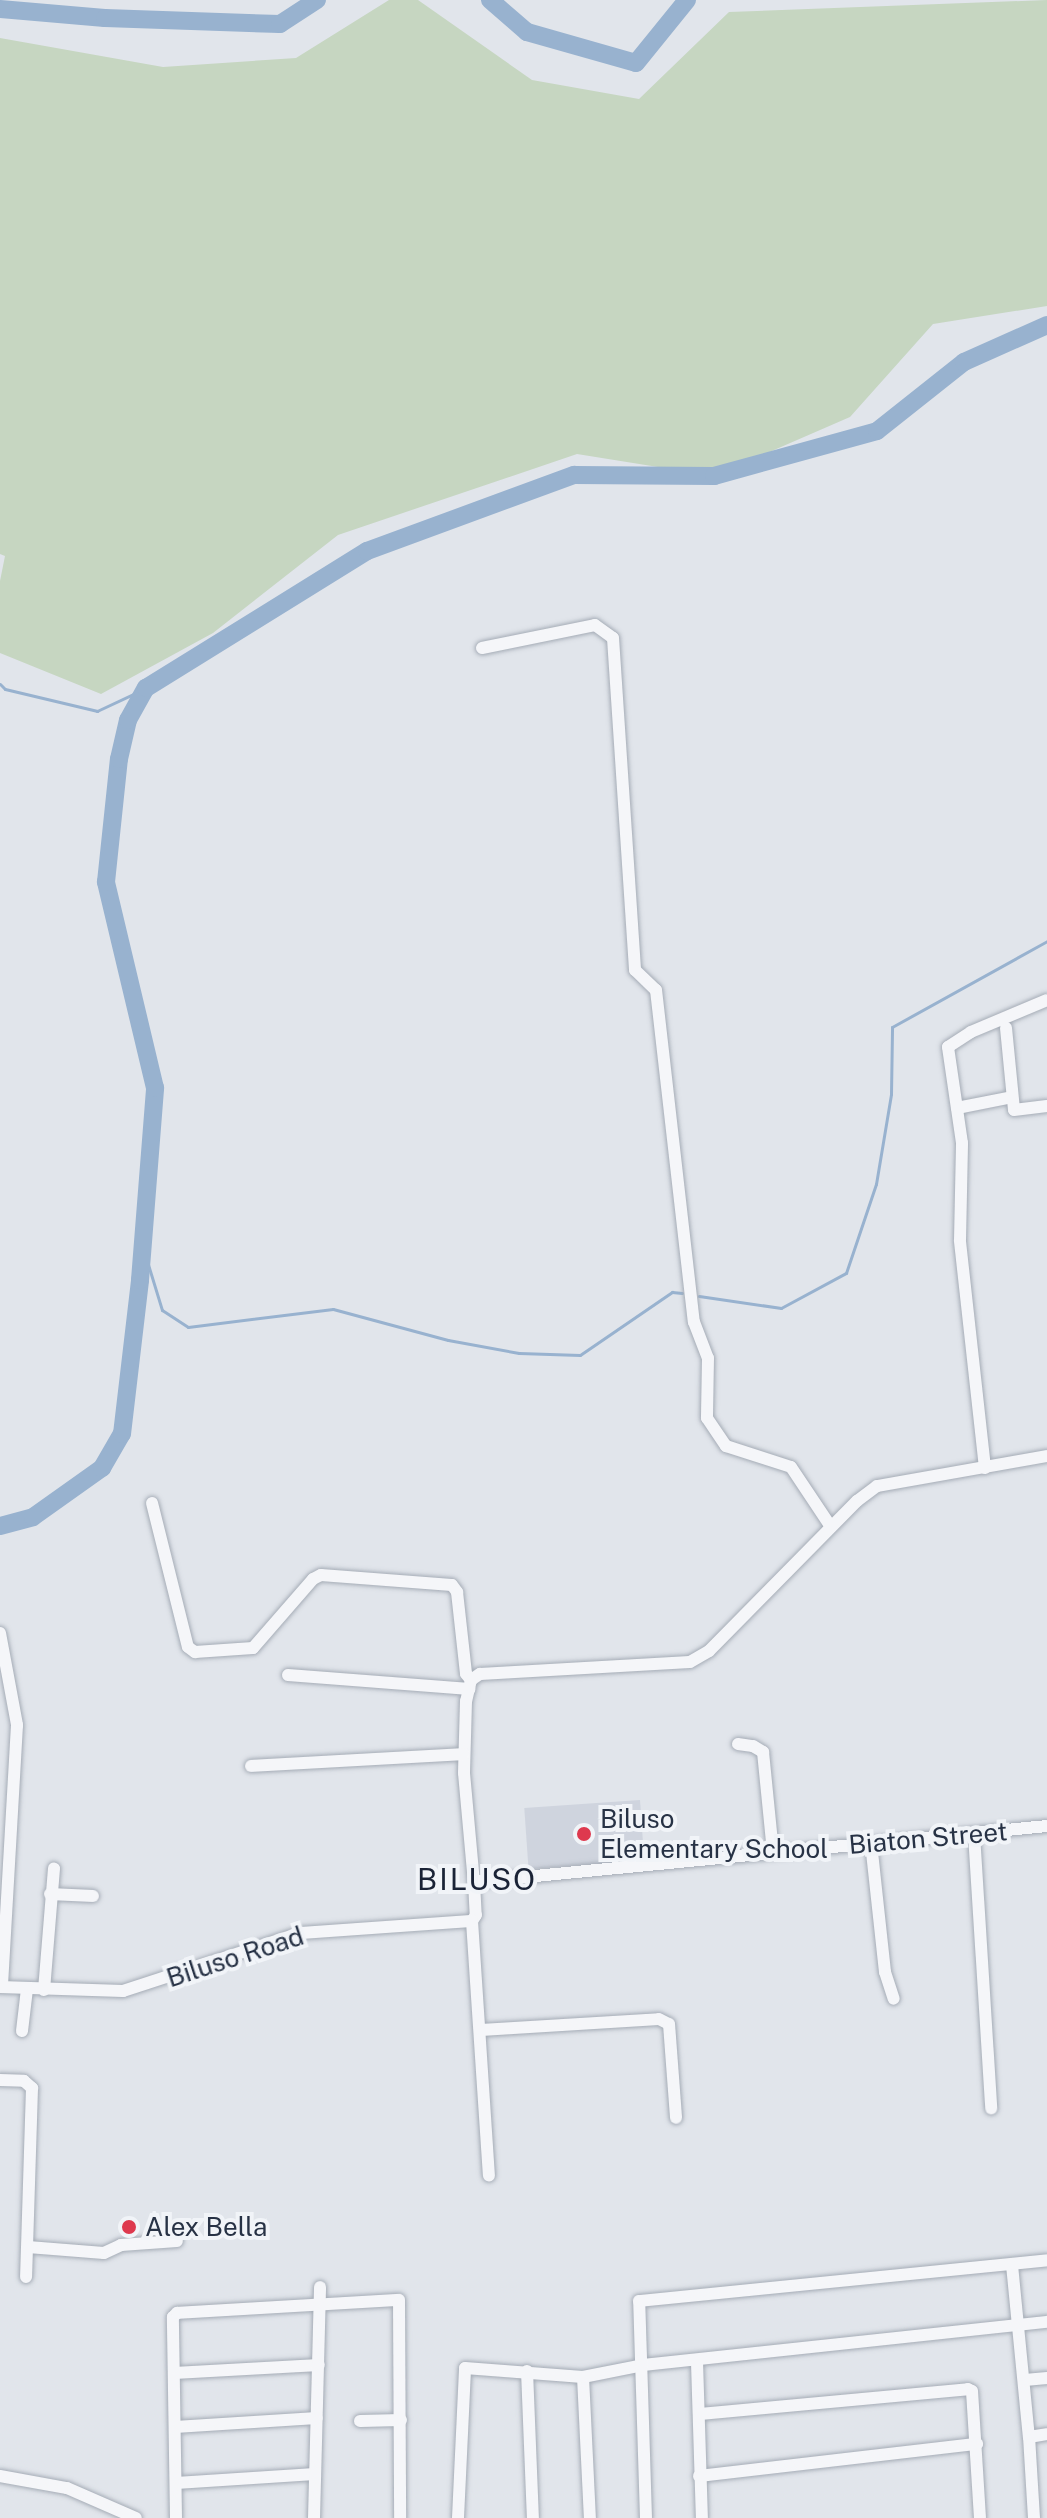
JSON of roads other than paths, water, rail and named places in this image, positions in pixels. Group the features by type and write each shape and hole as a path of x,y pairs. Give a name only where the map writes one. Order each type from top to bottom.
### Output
{"street":[{"path":"482,648 595,625 613,638 635,970 656,990 694,1322 708,1358 707,1418 726,1446 791,1467 831,1527"},
{"path":"985,1468 960,1240 962,1143 948,1047 962,1036 1047,1000"},
{"path":"1006,1028 1014,1110 1047,1106"},
{"path":"957,1108 1012,1097"},
{"path":"288,1675 470,1684 480,1674 690,1662 709,1651 831,1527 877,1486 1047,1456"},
{"path":"152,1503 188,1647 195,1652 253,1648 321,1575 452,1585 457,1592 466,1674 470,1684 464,1754 476,1915 472,1921 489,2175"},
{"path":"0,1633 17,1725 1,1987"},
{"path":"738,1744 759,1748 763,1752 773,1853"},
{"path":"251,1766 464,1754"},
{"name":"Biaton Street","path":"474,1882 1047,1826"},
{"path":"974,1834 991,2108"},
{"path":"871,1843 885,1972 894,1999"},
{"path":"44,1990 54,1868"},
{"path":"50,1894 93,1896"},
{"name":"Biluso Road","path":"1,1987 110,1992 146,1986 300,1933 472,1921"},
{"path":"22,2031 27,1989"},
{"path":"481,2030 659,2019 669,2024 676,2118"},
{"path":"0,2080 24,2081 32,2088 26,2277"},
{"path":"28,2247 104,2253 121,2245 177,2241"},
{"path":"646,2518 643,2365 637,2304 642,2300 1047,2260"},
{"path":"1012,2265 1025,2380 1034,2518"},
{"path":"314,2518 320,2287"},
{"path":"176,2518 173,2317 177,2313 320,2302 399,2300 400,2518"},
{"path":"458,2518 465,2368 583,2377 643,2365 697,2362 1047,2322"},
{"path":"697,2362 702,2518"},
{"path":"174,2373 319,2365"},
{"path":"527,2371 533,2518"},
{"path":"583,2377 590,2518"},
{"path":"1025,2380 1047,2378"},
{"path":"700,2414 968,2389 972,2391 977,2444 980,2518"},
{"path":"175,2427 317,2418"},
{"path":"360,2421 401,2420"},
{"path":"1029,2437 1047,2434"},
{"path":"699,2476 977,2444"},
{"path":"176,2483 315,2474"},
{"path":"0,2476 67,2488 136,2518"}],"waterway":[{"path":"0,9 105,18 280,24 317,0"},
{"path":"490,0 527,32 636,63 687,0"},
{"path":"0,1526 33,1517 102,1468 122,1434 140,1280 155,1088 106,882 119,759 128,720 146,688 367,551 574,475 714,476 877,431 964,362 1047,325"},
{"path":"0,684 5,689 97,711 146,688"},
{"path":"699,1296 781,1308 846,1273 876,1184 891,1094 892,1027 1047,941"},
{"path":"143,1248 162,1310 188,1327 333,1309 448,1340 519,1353 580,1355 672,1292 682,1293"}],"place":[{"name":"Biluso Elementary School","path":"584,1834"},
{"name":"Alex Bella","path":"129,2227"}],"district":[{"name":"BILUSO","path":"477,1879"}]}
